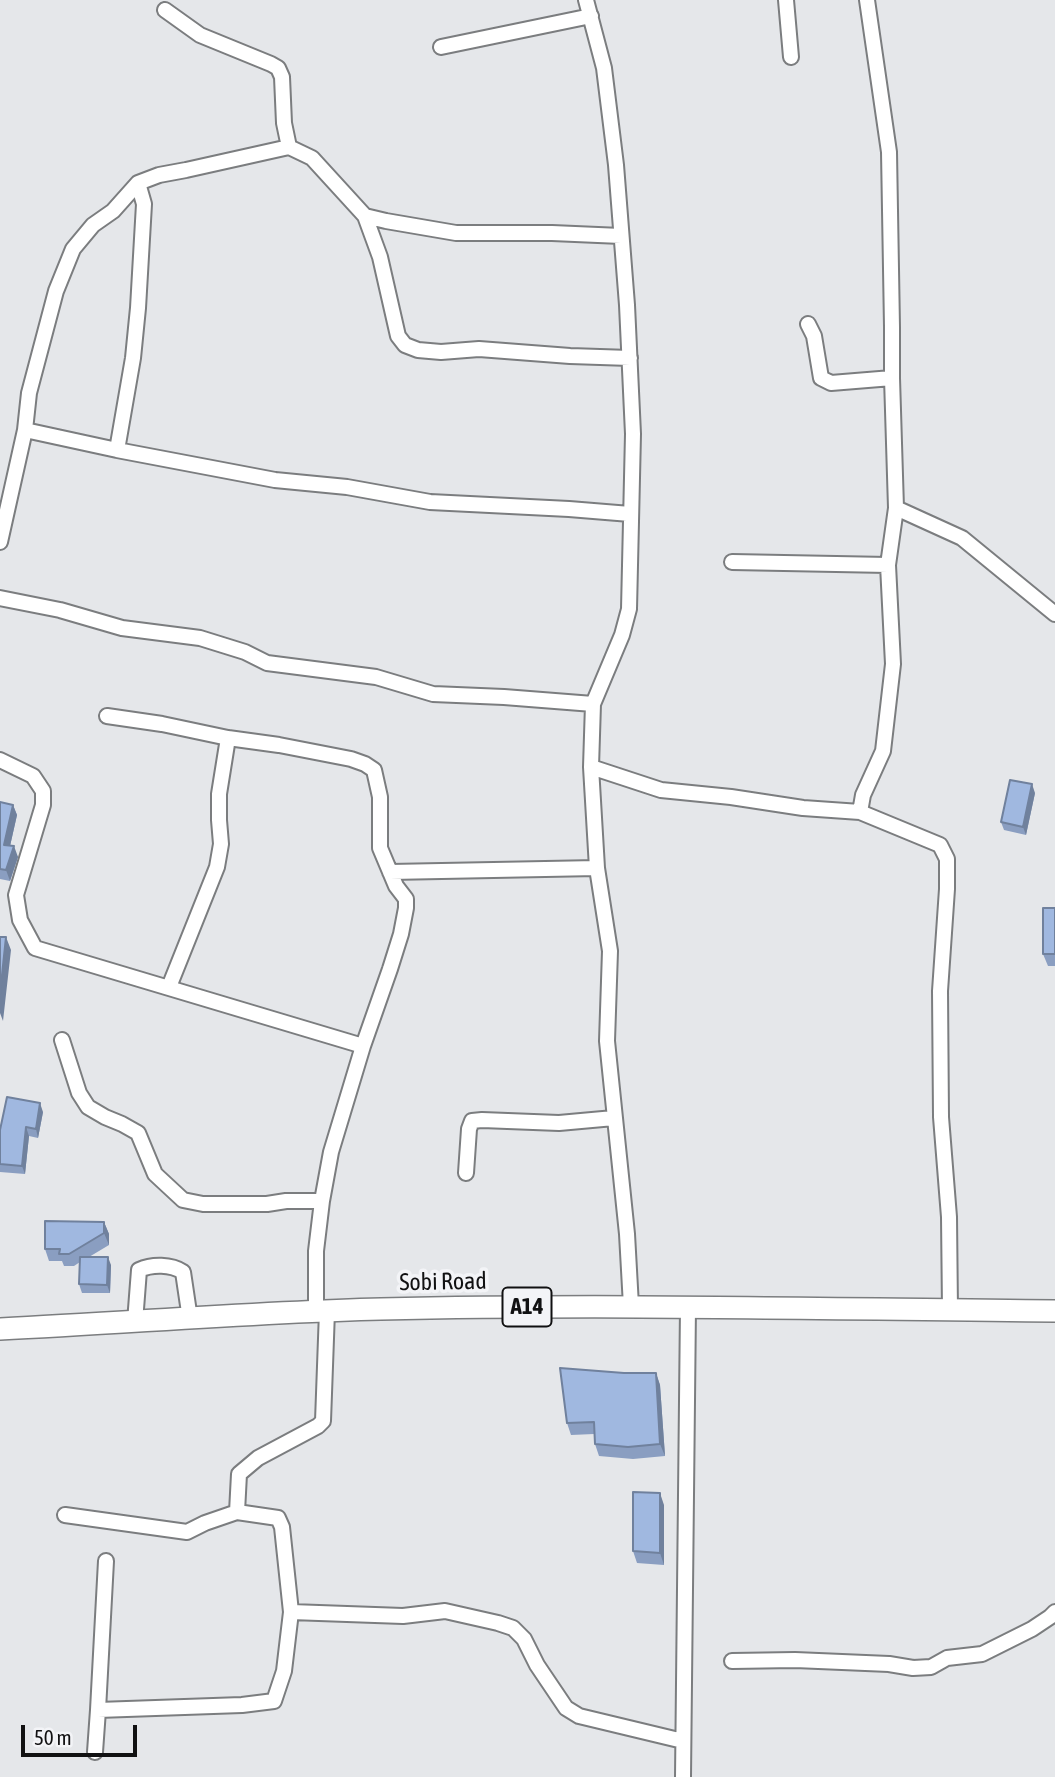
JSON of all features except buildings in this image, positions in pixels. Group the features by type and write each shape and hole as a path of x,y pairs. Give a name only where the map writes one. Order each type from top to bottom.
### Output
{"highway":[{"name":"Sobi Road","path":"0,1329 322,1311 631,1306 1055,1311"}],"street":[{"path":"586,0 604,68 616,165 627,305 633,434 629,609 622,635 593,704 591,767 597,868 610,951 607,1041 627,1234 631,1306"},
{"path":"786,0 792,57"},
{"path":"860,812 863,794 883,751 893,664 888,565 896,508 891,378 889,152 867,0"},
{"path":"165,10 200,35 278,68 282,77 284,123 289,147"},
{"path":"441,47 591,16"},
{"path":"0,542 25,430 29,393 56,291 73,249 93,225 113,211 138,183 159,175 289,147 312,158 365,216 380,257 398,336 405,345 418,350 441,352 480,349 629,358"},
{"path":"117,450 133,358 138,308 144,204 138,183"},
{"path":"365,216 456,233 621,236"},
{"path":"808,324 814,336 821,378 831,383 891,378"},
{"path":"25,430 275,480 347,487 430,502 630,514"},
{"path":"896,508 962,538 1055,614"},
{"path":"732,562 888,565"},
{"path":"0,598 60,610 122,628 200,638 245,652 267,663 376,677 433,694 593,704"},
{"path":"107,716 228,738 279,744 365,764 374,771 380,797 380,848 396,886 405,898 401,934 331,1152 322,1201 316,1251 322,1311 323,1421 258,1458 239,1474 237,1512"},
{"path":"169,987 217,867 222,844 219,794 228,738"},
{"path":"0,760 33,776 43,792 43,805 16,895 20,920 35,948 363,1046"},
{"path":"591,767 661,790 803,808 860,812 940,845 947,859 940,1003 941,1117 949,1217 950,1310"},
{"path":"390,872 597,868"},
{"path":"62,1040 79,1093 88,1107 138,1133 155,1174 183,1200 204,1204 322,1201"},
{"path":"466,1173 468,1129 472,1121 559,1123 614,1118"},
{"path":"135,1322 139,1270 147,1266 174,1266 183,1272 190,1319"},
{"path":"683,1777 688,1307"},
{"path":"65,1515 187,1532 237,1512 278,1518 282,1527 291,1612 284,1671 274,1701 242,1705 98,1710"},
{"path":"94,1752 106,1561"},
{"path":"291,1612 403,1616 445,1611 498,1623 513,1628 524,1639 537,1665 566,1708 579,1716 683,1741"},
{"path":"732,1661 795,1660 931,1667 947,1658 982,1654 1032,1629 1055,1612"}]}
